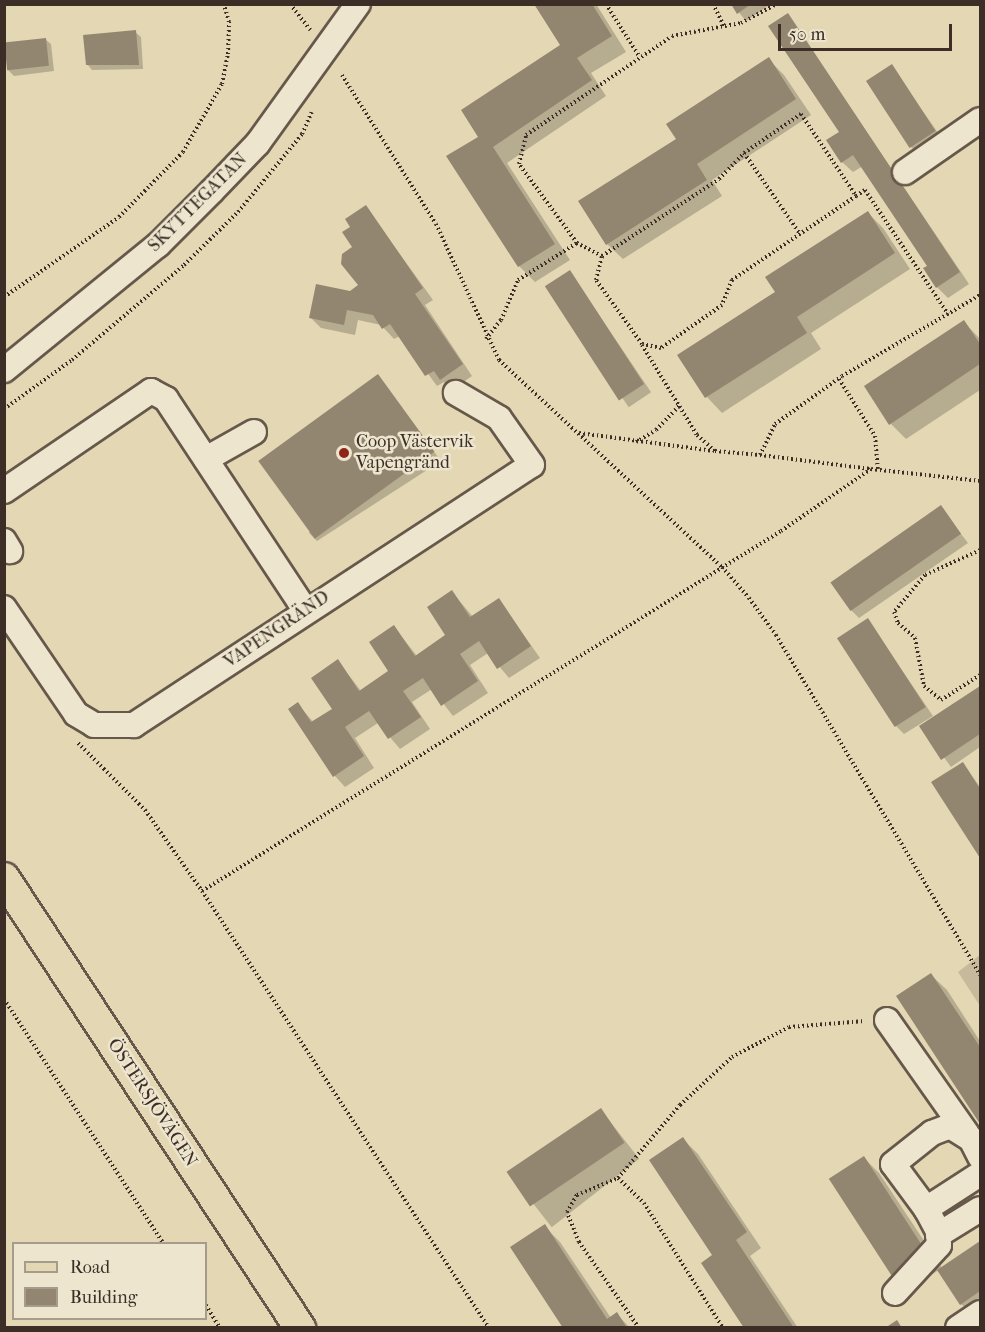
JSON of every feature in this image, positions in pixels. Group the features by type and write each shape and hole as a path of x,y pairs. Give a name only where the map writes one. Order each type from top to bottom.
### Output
{"main road":[{"name":"ÖSTERSJÖVÄGEN","path":"4,878 300,1328"}],"street":[{"name":"SKYTTEGATAN","path":"4,370 158,245 212,191 258,143 358,4"},
{"path":"905,172 981,120"},
{"path":"4,490 151,391 166,399 305,610"},
{"name":"VAPENGRÄND","path":"4,608 76,714 94,725 113,728 134,725 305,610 532,465 499,418 456,393"},
{"path":"206,459 254,432"},
{"path":"887,1020 976,1148"},
{"path":"895,1293 929,1260 939,1245 938,1235 926,1209 893,1164 932,1133 950,1126 976,1148"},
{"path":"926,1209 981,1174"},
{"path":"938,1235 981,1209"},
{"path":"958,1328 981,1313"}],"path":[{"path":"4,297 119,217 183,152 222,84 228,54 225,4"},
{"path":"290,4 311,30"},
{"path":"606,4 639,56"},
{"path":"712,4 724,27"},
{"path":"602,256 577,243 519,164 526,135 639,56 672,36 741,24 776,4"},
{"path":"342,75 436,224 486,339 499,360 722,567 776,635 981,975"},
{"path":"715,451 697,435 642,344 596,280 602,256 719,179 744,153 801,114 856,196"},
{"path":"744,153 800,234"},
{"path":"642,344 661,348 722,305 732,280 865,190 948,314"},
{"path":"486,339 501,320 518,280 577,243"},
{"path":"760,455 775,424 839,379 981,295"},
{"path":"839,379 875,436 878,469"},
{"path":"635,442 656,430 679,406"},
{"path":"578,433 635,442 981,481"},
{"path":"202,891 722,567 871,469"},
{"path":"981,550 925,575 894,612 898,623 915,638 924,686 941,700 981,675"},
{"path":"72,736 146,810 202,891 489,1328"},
{"path":"4,999 163,1242"},
{"path":"639,1328 579,1242 567,1212 577,1195 618,1178 680,1105 732,1057 789,1027 887,1020"},
{"path":"618,1178 644,1203 723,1328"},
{"path":"207,1307 220,1328"}],"shaded area":[{"path":"980,955 980,1006 958,972"}],"building":[{"path":"534,4 592,4 612,36 577,58 592,80 493,147 555,244 518,267 446,156 478,137 461,110 560,45"},
{"path":"731,4 751,4 737,14"},
{"path":"788,13 960,272 936,288 923,268 927,266 853,155 841,163 826,140 839,132 768,26"},
{"path":"136,30 139,65 86,65 83,35"},
{"path":"46,38 49,66 7,70 4,42"},
{"path":"769,57 796,99 697,164 707,180 606,245 578,201 676,139 666,124"},
{"path":"892,64 936,131 910,148 866,81"},
{"path":"366,205 423,288 415,294 463,364 440,380 434,371 425,376 390,324 382,329 373,315 347,310 344,325 309,318 316,284 350,291 358,285 341,264 342,254 352,247 342,232 350,227 345,219"},
{"path":"868,211 895,253 797,317 807,333 705,398 677,355 775,292 765,277"},
{"path":"570,270 644,384 619,400 545,286"},
{"path":"964,320 980,344 980,364 889,425 864,386"},
{"name":"Coop Västervik Vapengränd","path":"378,374 434,452 315,539 258,461"},
{"path":"941,505 961,534 850,611 830,582"},
{"path":"452,590 470,617 499,598 531,646 497,669 479,641 460,654 478,681 441,706 423,678 403,691 421,717 388,739 369,711 345,727 364,756 333,777 288,709 298,702 311,722 332,709 311,678 338,659 359,691 388,671 369,642 394,625 415,656 445,635 427,607"},
{"path":"868,618 926,707 895,727 837,638"},
{"path":"980,686 980,734 941,760 919,726"},
{"path":"963,762 980,789 980,858 931,782"},
{"path":"931,973 980,1047 980,1124 896,996"},
{"path":"601,1108 624,1143 530,1207 506,1172"},
{"path":"683,1137 747,1232 736,1240 794,1328 744,1328 701,1263 712,1255 649,1160"},
{"path":"864,1156 927,1252 891,1275 829,1179"},
{"path":"545,1224 607,1319 617,1312 627,1328 563,1328 510,1247"},
{"path":"980,1241 980,1291 960,1305 937,1270"},
{"path":"897,1320 902,1328 885,1328"}],"place":[{"name":"Coop Västervik Vapengränd","path":"344,453"}]}
